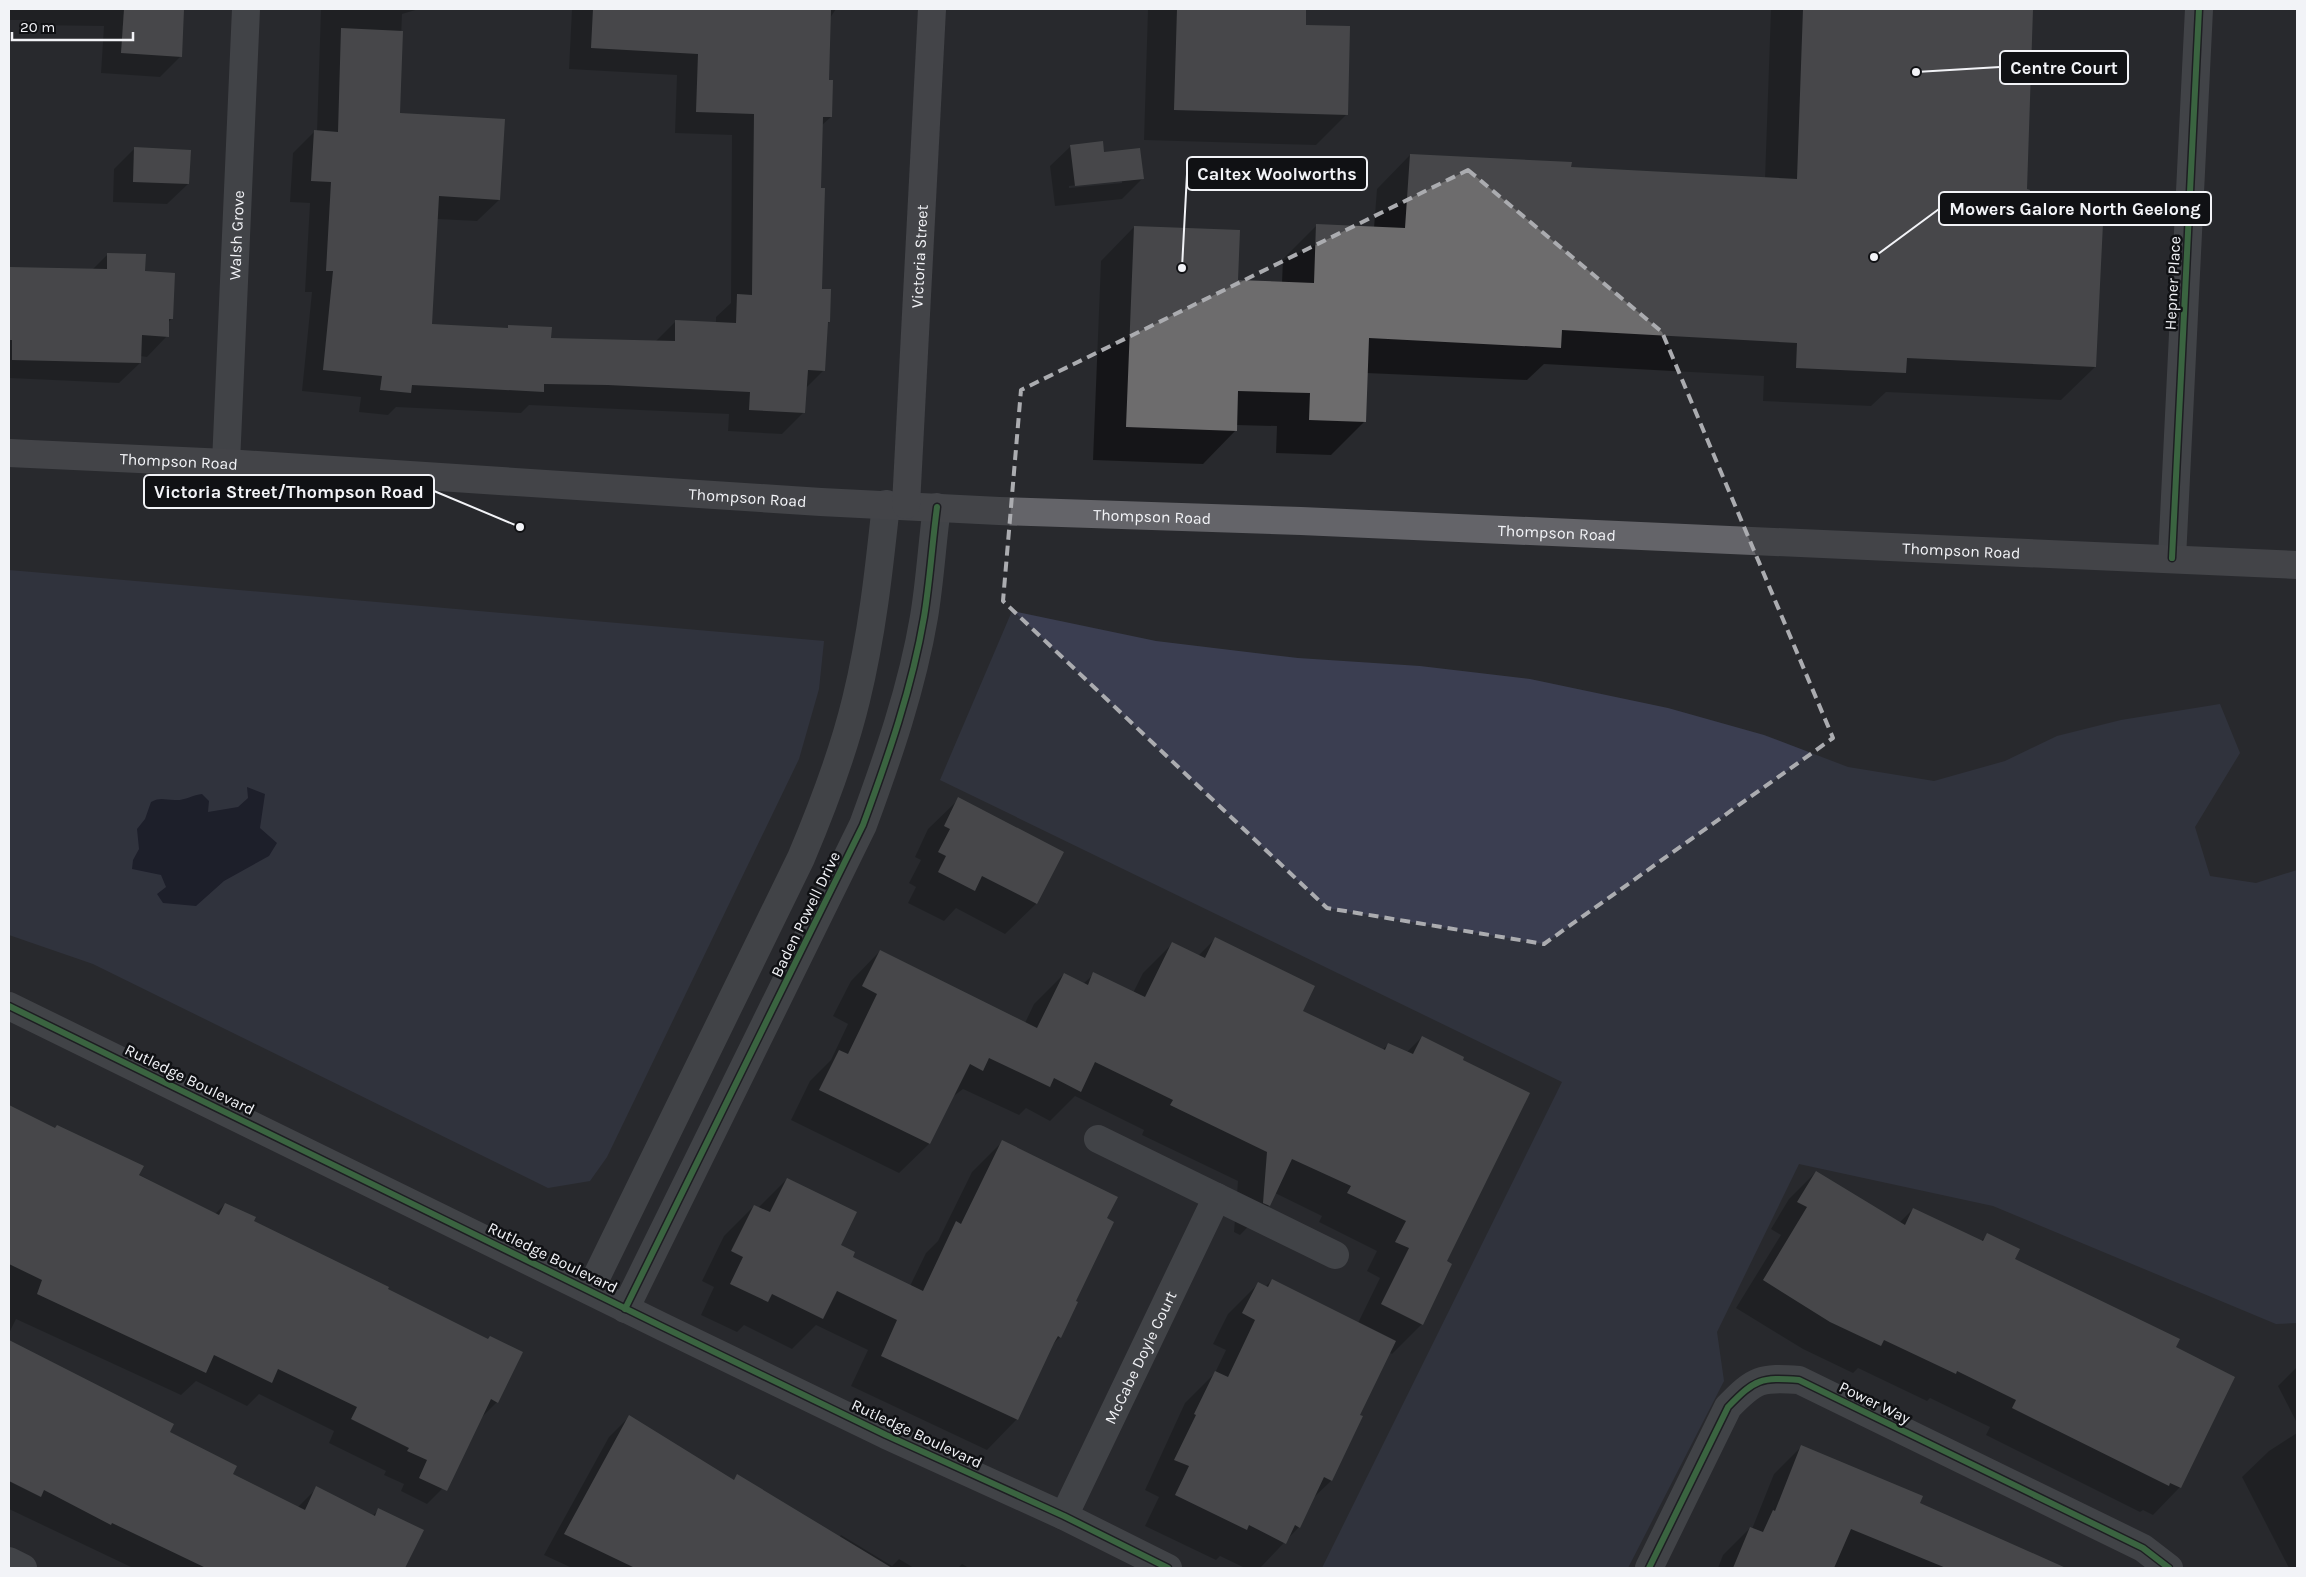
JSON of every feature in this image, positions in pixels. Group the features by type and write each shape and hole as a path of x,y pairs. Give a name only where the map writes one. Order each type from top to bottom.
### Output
{"main road":[{"name":"Victoria Street","path":"896,505 932,9"},
{"name":"Thompson Road","path":"9,453 226,463 821,502 1055,514 1311,522 2172,558 2297,565"}],"street":[{"name":"Walsh Grove","path":"226,463 246,9"},
{"name":"Hepner Place","path":"2172,558 2199,9"},
{"name":"Baden Powell Drive","path":"590,1290 800,858 829,788 849,728 896,505"},
{"name":"Baden Powell Drive","path":"625,1309 849,857 874,796 892,744 914,668 927,598 937,507"},
{"name":"Rutledge Boulevard","path":"9,1006 590,1290 625,1309 886,1434 1064,1516 1168,1568"},
{"path":"1098,1139 1335,1255"},
{"path":"644,1179 680,1197"},
{"name":"McCabe Doyle Court","path":"1064,1516 1217,1197"},
{"name":"Power Way","path":"1649,1568 1728,1407 1747,1387 1771,1377 1799,1380 2144,1548 2169,1568"},
{"path":"9,1561 23,1568"}],"highlighted area":[{"path":"1468,170 1662,332 1833,738 1544,944 1327,908 1003,601 1021,390"}],"shaded area":[{"path":"9,570 824,641 819,689 799,759 607,1157 590,1181 548,1188 93,964 9,935"},
{"path":"1012,611 1156,641 1298,658 1420,666 1530,679 1668,708 1764,735 1848,767 1934,781 2005,761 2057,736 2121,720 2220,704 2240,753 2195,827 2210,876 2256,883 2297,870 2297,1323 2276,1324 1993,1206 1799,1164 1717,1332 1724,1381 1628,1568 1322,1568 1562,1082 940,780"},
{"path":"247,787 265,794 260,828 277,843 269,856 224,881 196,906 163,903 157,894 166,887 161,875 132,869 133,860 139,849 137,829 145,819 151,802 160,799 181,800 202,794 209,801 208,812 238,807 248,798"}],"building":[{"path":"124,9 184,9 182,57 121,53"},
{"path":"593,9 831,9 829,80 833,80 832,117 823,117 821,188 825,188 822,289 831,289 830,322 828,322 825,371 808,370 805,413 749,410 750,392 544,384 544,392 412,385 411,393 380,390 382,376 323,370 333,271 326,271 331,182 311,181 314,130 338,132 341,28 403,31 400,113 505,119 500,200 439,196 432,324 508,328 508,325 552,327 551,338 675,341 675,320 736,323 737,294 752,295 754,114 696,112 698,54 591,48"},
{"path":"1177,9 1306,9 1306,25 1350,26 1348,115 1174,110"},
{"path":"1803,9 2033,9 2027,189 2030,190 2028,219 2103,223 2096,367 1907,358 1906,373 1796,368 1797,343 1562,330 1561,348 1369,338 1366,422 1309,420 1310,393 1238,391 1237,431 1126,427 1134,226 1240,230 1238,280 1314,283 1316,224 1405,228 1410,154 1572,162 1571,167 1797,179"},
{"path":"1103,141 1104,152 1140,148 1144,179 1075,186 1070,145"},
{"path":"134,147 191,150 189,184 133,182"},
{"path":"107,253 146,254 145,271 175,273 173,319 169,319 169,337 142,335 141,363 12,360 12,340 9,340 9,267 107,269"},
{"path":"958,797 1064,852 1037,904 982,876 975,891 938,872 946,856 938,852 950,829 944,826"},
{"path":"1215,937 1315,986 1303,1011 1385,1050 1388,1043 1413,1054 1422,1036 1464,1057 1463,1060 1530,1093 1447,1261 1452,1264 1423,1325 1381,1304 1409,1248 1395,1242 1406,1221 1347,1193 1351,1186 1292,1159 1270,1206 1263,1203 1267,1152 1170,1105 1173,1100 1095,1062 1081,1092 1054,1078 1050,1087 989,1058 983,1071 970,1064 930,1144 819,1090 839,1050 848,1054 877,994 862,986 880,950 1037,1028 1064,973 1088,985 1093,972 1145,997 1172,942 1205,958"},
{"path":"9,1105 55,1128 57,1125 144,1166 139,1175 219,1215 225,1203 256,1217 254,1221 389,1287 388,1289 488,1339 490,1336 523,1352 498,1403 491,1399 447,1491 419,1478 427,1460 407,1451 409,1448 351,1419 357,1407 278,1369 272,1383 214,1355 206,1373 37,1294 42,1280 9,1264"},
{"path":"1002,1140 1118,1197 1107,1218 1114,1222 1076,1301 1078,1302 1061,1338 1058,1336 1054,1343 1018,1420 881,1356 897,1320 837,1291 823,1319 772,1294 768,1302 730,1284 743,1257 731,1251 754,1205 770,1212 787,1178 857,1212 841,1245 855,1252 853,1257 923,1291 956,1221 961,1224"},
{"path":"1816,1171 1905,1225 1913,1208 1983,1241 1987,1233 2020,1249 2015,1259 2180,1339 2176,1347 2235,1377 2181,1488 2170,1483 2169,1486 2012,1408 2016,1400 1957,1371 1956,1374 1884,1340 1881,1346 1830,1322 1763,1280 1807,1207 1797,1202"},
{"path":"1272,1279 1396,1341 1360,1415 1363,1416 1332,1481 1324,1477 1300,1528 1295,1525 1286,1544 1249,1525 1247,1530 1175,1495 1189,1466 1174,1460 1196,1415 1194,1414 1215,1371 1228,1377 1255,1320 1242,1313 1258,1282 1268,1287"},
{"path":"9,1340 174,1424 170,1432 237,1466 233,1474 305,1510 316,1486 375,1516 378,1508 424,1530 405,1568 206,1568 112,1523 111,1525 44,1490 41,1497 9,1481"},
{"path":"629,1415 734,1480 737,1474 892,1568 635,1568 564,1534"},
{"path":"1801,1445 1923,1496 1920,1503 2066,1568 1946,1568 1851,1529 1834,1568 1733,1568 1750,1527 1763,1532 1773,1510 1775,1511"}],"cycle path":[{"path":"2172,558 2199,9"},
{"path":"625,1309 863,825 890,748 913,670 926,603 937,507"},
{"path":"9,1006 663,1327 886,1435 1064,1516 1168,1568"},
{"path":"1649,1568 1728,1407 1752,1385 1776,1379 1799,1380 2143,1548 2169,1568"}],"place":[{"name":"Centre Court","path":"1916,72"},
{"name":"Mowers Galore North Geelong","path":"1874,257"},
{"name":"Caltex Woolworths","path":"1182,268"},
{"name":"Victoria Street/Thompson Road","path":"520,527"}]}
